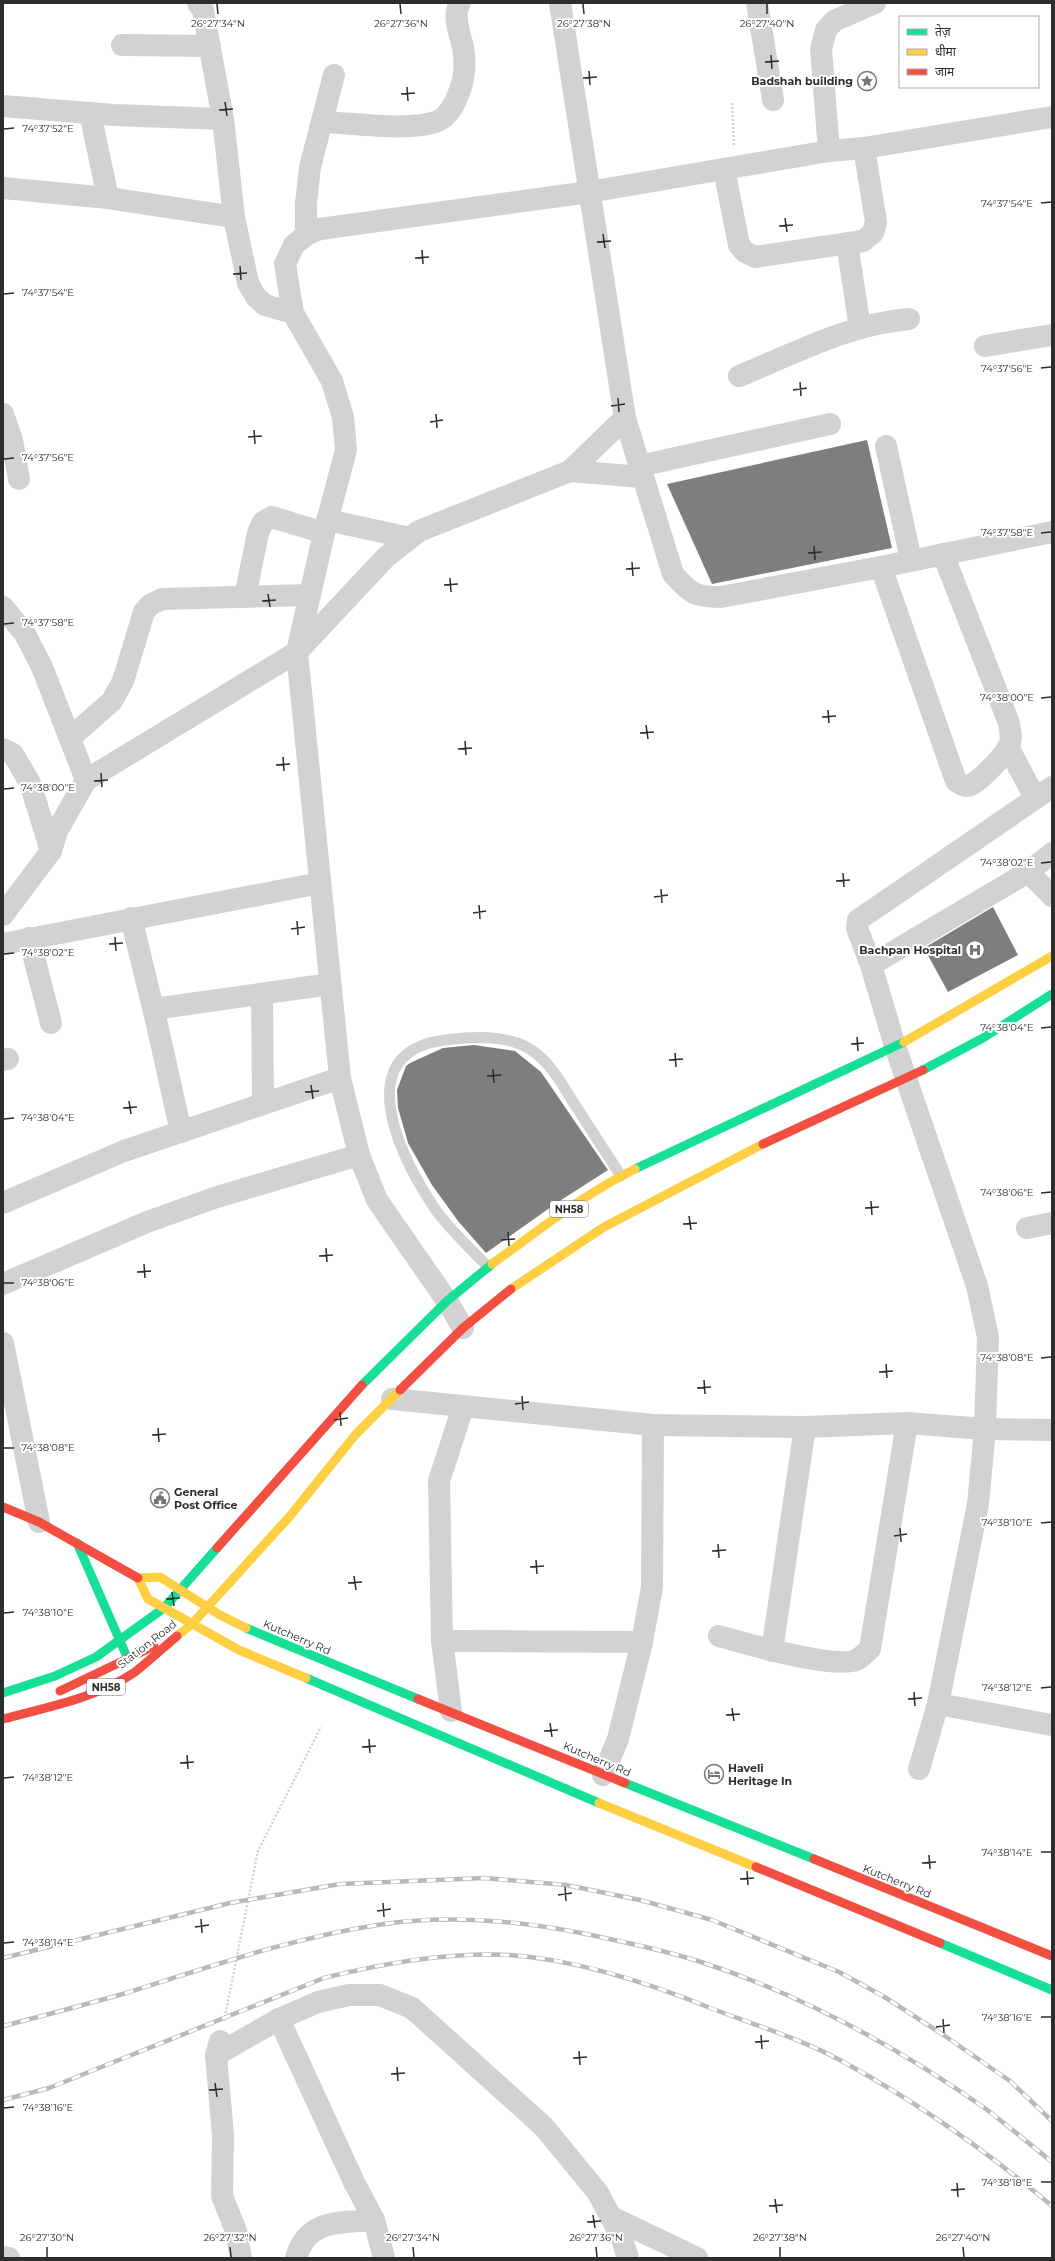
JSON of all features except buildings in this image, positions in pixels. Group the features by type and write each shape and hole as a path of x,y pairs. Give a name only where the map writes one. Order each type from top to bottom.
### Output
{"main road":[{"name":"NH58","path":"208,1607 290,1516 385,1398 455,1315 488,1267 565,1212 621,1176 895,1046 1017,978 1052,956"},
{"path":"1019,1004 1036,993"},
{"name":"NH58","path":"181,1590 324,1426 378,1368 455,1315 494,1301 546,1264 604,1227 902,1071 941,1062 983,1038 1052,994"},
{"path":"607,1196 679,1158 908,1049 954,1024"},
{"path":"427,1350 455,1315 500,1266 565,1223"},
{"path":"342,1436 385,1398"},
{"path":"251,1524 324,1438 357,1406"},
{"path":"3,1507 39,1522 138,1578 148,1599 239,1650 352,1700 543,1780 862,1910 1052,1990"},
{"path":"76,1543 134,1672"},
{"path":"164,1643 211,1592 249,1546"},
{"name":"Kutcherry Rd","path":"138,1578 160,1577 208,1607 260,1635 451,1710 603,1775 1052,1956"},
{"path":"163,1621 183,1603 198,1586"},
{"name":"Station Road","path":"3,1693 56,1676 96,1657 164,1608 181,1590"},
{"name":"Station Road","path":"3,1719 71,1701 104,1688 134,1672 192,1624 208,1607"},
{"path":"3,1711 47,1697 147,1648 208,1630 224,1633 239,1639"},
{"path":"3,1701 27,1694 116,1656 140,1642"}],"street":[{"path":"198,3 203,10 210,46 223,120 234,217 248,283 256,297 265,305 293,314"},
{"path":"322,122 416,126 439,120 452,110 462,86 466,70 457,22 457,7 460,3"},
{"path":"560,3 625,418 640,471 673,574 689,592 708,597 721,597 881,568 912,560 1052,532"},
{"path":"757,3 773,100"},
{"path":"829,151 821,49 826,30 834,21 875,3"},
{"path":"122,45 210,46"},
{"path":"306,235 306,203 310,167 334,75"},
{"path":"3,106 90,113 223,120"},
{"path":"90,113 108,198"},
{"path":"455,1315 377,1200 359,1155 340,1078 297,652 309,595 346,450 343,417 332,381 293,314 285,264 294,245 306,235 320,230 589,192 829,151 864,148 1052,117"},
{"path":"729,168 739,245 745,252 755,257 863,241 873,233 876,222 864,148"},
{"path":"3,188 108,198 234,217"},
{"path":"848,243 860,328"},
{"path":"739,376 860,328 888,321 908,319"},
{"path":"985,346 1052,335"},
{"path":"3,414 12,440 19,479"},
{"path":"570,471 625,418"},
{"path":"3,914 51,851 57,830 86,780 297,652 386,557 419,531 570,471 640,471 830,424"},
{"path":"886,446 912,560"},
{"path":"245,597 258,533 263,522 272,517 410,538"},
{"path":"881,568 956,781 962,786 968,786 977,782 1008,747 1011,736 1009,723 943,554"},
{"path":"70,738 112,701 123,681 144,612 150,605 162,599 309,595"},
{"path":"3,607 25,634 42,667 86,780"},
{"path":"919,1769 938,1704 978,1504 989,1355 985,1315 977,1286 902,1071 871,965 857,928 858,920 1044,792 1008,747"},
{"path":"3,749 13,754 30,783 51,851"},
{"path":"871,965 1028,872 1052,853"},
{"path":"1028,872 1052,896"},
{"path":"3,944 131,918 320,883"},
{"path":"131,918 154,1009 181,1132"},
{"path":"29,938 51,1023"},
{"path":"154,1009 330,984"},
{"path":"262,994 263,1104"},
{"path":"3,1203 124,1151 340,1078"},
{"path":"3,1284 147,1222 217,1197 359,1155"},
{"path":"1027,1228 1052,1223"},
{"path":"3,1343 39,1522"},
{"path":"385,1398 653,1425 805,1427 907,1423 984,1429 1052,1430"},
{"path":"451,1710 442,1641 439,1481 463,1407"},
{"path":"719,1636 772,1652 838,1662 856,1660 870,1649 907,1423"},
{"path":"603,1775 618,1739 642,1642 652,1587 653,1425"},
{"path":"772,1652 805,1427"},
{"path":"442,1641 642,1642"},
{"path":"938,1704 1052,1725"},
{"path":"241,2258 236,2231 222,2196 223,2135 219,2046 279,2018 318,2002 349,1995 380,1995 412,2008 544,2128 598,2193 621,2236 628,2258"},
{"path":"279,2018 354,2182 374,2220 384,2258"},
{"path":"611,2217 697,2258"},
{"path":"296,2258 304,2239 316,2228 333,2223 374,2220"},
{"path":"3,2257 9,2258"}],"lane":[{"path":"488,1267 433,1207 402,1148 391,1114 389,1092 392,1070 410,1051 435,1041 470,1037 508,1040 530,1049 553,1071 621,1176"}],"path":[{"path":"729,168 732,103"},
{"path":"219,2046 258,1851 322,1727"}],"railway":[{"path":"3,1958 230,1903 340,1884 485,1878 566,1885 640,1900 712,1920 839,1972 883,1996 945,2036 1010,2081 1052,2121"},
{"path":"3,2026 123,1994 252,1954 350,1930 409,1921 460,1919 511,1922 561,1929 658,1950 701,1962 776,1990 849,2025 919,2065 986,2109 1052,2162"},
{"path":"3,2100 49,2088 324,1978 393,1963 440,1957 463,1955 510,1955 588,1967 639,1982 782,2034 833,2056 876,2080 928,2113 1004,2167 1052,2206"}],"traffic: fast":[{"path":"923,1070 983,1038 1052,994"},
{"path":"635,1169 904,1042"},
{"path":"362,1385 447,1301 492,1264"},
{"path":"77,1543 127,1657"},
{"path":"3,1693 55,1676 96,1657 164,1608 217,1548"},
{"path":"246,1628 418,1699"},
{"path":"306,1678 599,1803"},
{"path":"625,1783 814,1859"},
{"path":"940,1943 1052,1990"}],"traffic: slow":[{"path":"904,1042 1052,956"},
{"path":"511,1289 604,1227 763,1144"},
{"path":"492,1264 579,1201 635,1169"},
{"path":"177,1636 192,1624 290,1516 356,1434 400,1390"},
{"path":"246,1628 220,1615 160,1577 138,1578 148,1599 239,1650 306,1678"},
{"path":"599,1803 756,1867"}],"traffic: jam":[{"path":"763,1144 923,1070"},
{"path":"400,1390 463,1328 511,1289"},
{"path":"217,1548 362,1385"},
{"path":"3,1507 39,1522 138,1578"},
{"path":"3,1719 54,1706 105,1689 135,1672 177,1636"},
{"path":"60,1691 154,1646"},
{"path":"418,1699 625,1783"},
{"path":"814,1859 1052,1956"},
{"path":"756,1867 940,1943"}],"place":[{"name":"Badshah building","path":"867,81"},
{"name":"Bachpan Hospital","path":"975,950"},
{"name":"General Post Office","path":"160,1498"},
{"name":"Haveli Heritage In","path":"714,1774"}]}
